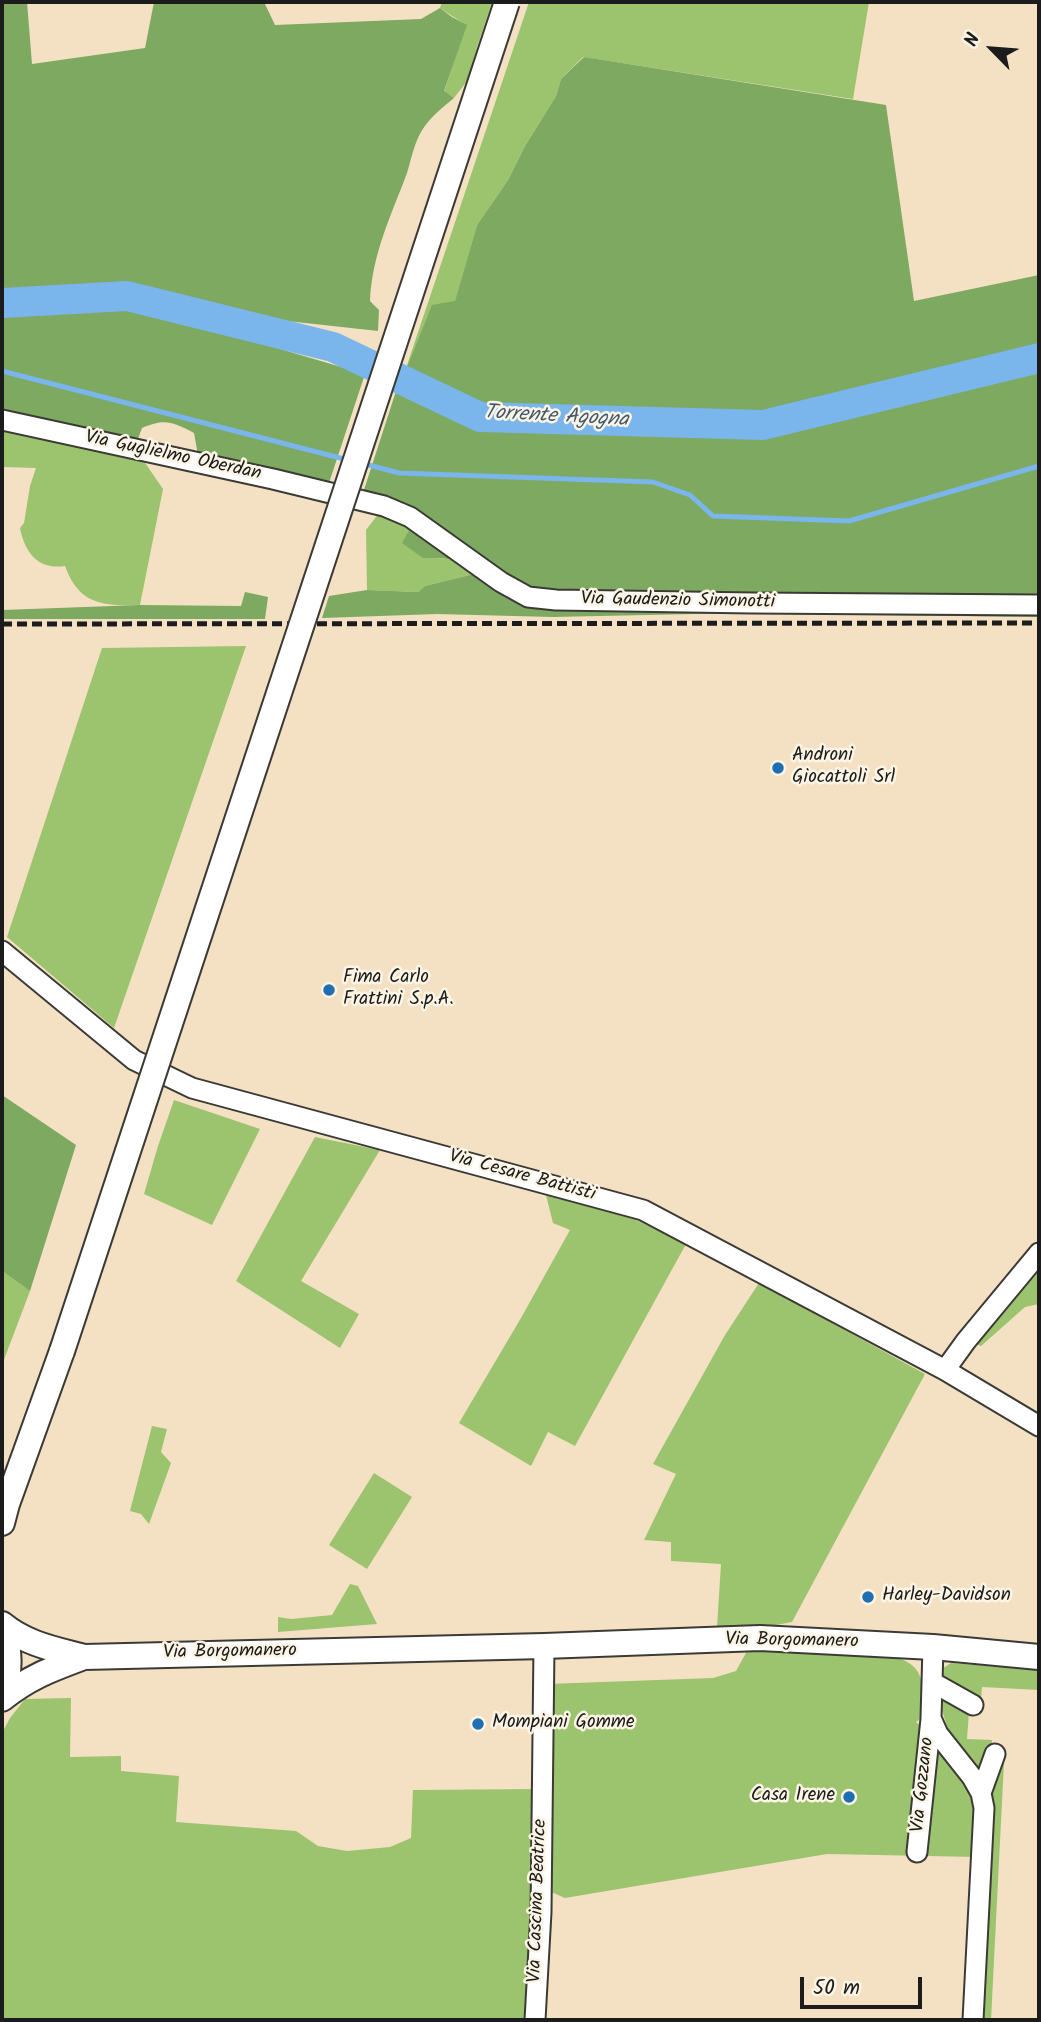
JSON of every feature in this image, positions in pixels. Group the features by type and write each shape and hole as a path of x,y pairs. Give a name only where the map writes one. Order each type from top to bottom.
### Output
{"main road":[{"path":"3,1512 62,1351 507,2"},
{"path":"2,1626 9,1662 2,1696"},
{"name":"Via Borgomanero","path":"2,1626 28,1641 84,1657 760,1638 933,1647 1039,1657"},
{"name":"Via Borgomanero","path":"2,1696 37,1675 84,1657"}],"street":[{"name":"Via Guglielmo Oberdan","path":"2,420 344,496"},
{"name":"Via Gaudenzio Simonotti","path":"344,496 384,506 410,517 501,582 528,597 556,600 1039,605"},
{"name":"Via Cesare Battisti","path":"2,951 134,1060 192,1088 643,1210 945,1370 1039,1426"},
{"path":"945,1370 1039,1253"},
{"name":"Via Cascina Beatrice","path":"535,2020 541,1912 544,1646"},
{"name":"Via Gozzano","path":"917,1852 931,1718 933,1647"},
{"path":"932,1682 973,1705"},
{"name":"Via Gozzano","path":"931,1718 938,1734 959,1759 981,1793"},
{"path":"973,2020 984,1808 981,1793 995,1754"}],"green space":[{"path":"2,2 27,2 32,64 145,48 154,2 264,2 275,25 421,19 440,8 467,25 444,91 454,98 432,118 419,137 378,251 370,301 379,310 378,331 278,320 113,282 70,291 2,291"},
{"path":"442,2 492,2 468,80 454,98 444,92 466,25 440,8"},
{"path":"529,2 869,2 853,99 583,57 561,79 556,96 525,146 508,180 477,225 455,302 402,380"},
{"path":"584,57 886,105 914,301 1039,275 1039,357 762,423 481,415 402,380 432,305 455,301 477,225 508,180 525,146 556,96 561,79"},
{"path":"141,308 365,374 327,489 198,455 194,433 169,423 157,423 142,428 135,447 2,417 2,309"},
{"path":"1039,360 1039,599 530,592 362,496 398,385 480,419 762,426"},
{"path":"2,425 139,454 163,489 140,605 115,605 85,596 77,589 65,566 47,565 29,552 20,528 24,523 36,468 2,467"},
{"path":"379,513 411,527 423,558 452,560 478,573 425,586 418,592 367,590 366,530"},
{"path":"411,527 462,561 423,558 402,543"},
{"path":"478,573 499,588 740,609 741,613 553,617 437,614 322,618 329,596 367,590 418,592 425,586"},
{"path":"245,592 268,597 265,619 2,619 2,610 140,605 241,606"},
{"path":"784,608 1039,610 1039,617 787,614"},
{"path":"246,646 114,1028 7,937 102,648"},
{"path":"2,1095 76,1145 30,1291 2,1271"},
{"path":"174,1100 260,1129 212,1225 144,1194"},
{"path":"315,1137 380,1150 301,1281 359,1314 340,1348 236,1281"},
{"path":"546,1195 634,1219 686,1244 575,1446 548,1432 531,1466 459,1423 570,1230 553,1223"},
{"path":"1039,1263 1039,1304 1025,1307 981,1346 976,1344"},
{"path":"2,1271 30,1291 2,1365"},
{"path":"759,1283 925,1374 792,1622 760,1628 717,1627 721,1564 671,1561 671,1542 644,1540 676,1474 653,1464 725,1335"},
{"path":"152,1426 167,1429 161,1452 171,1463 149,1524 141,1514 130,1511"},
{"path":"374,1473 412,1497 367,1569 329,1545"},
{"path":"350,1584 358,1586 377,1624 278,1632 278,1617 291,1619 332,1615"},
{"path":"747,1651 892,1656 912,1665 918,1672 922,1687 921,1718 916,1722 938,1741 977,1801 977,1857 827,1854 565,1898 544,1889 547,1684 713,1678 736,1671"},
{"path":"951,1663 1039,1670 1039,1690 982,1687 981,1700 970,1699 967,1739 992,1740 991,1755 983,1778 949,1734 941,1706 943,1668"},
{"path":"71,1698 70,1757 121,1756 121,1771 179,1776 176,1822 296,1831 318,1846 347,1851 390,1847 411,1838 413,1790 539,1789 530,2020 2,2020 2,1733 25,1699"},
{"path":"1000,1762 1004,1762 991,2020 980,2020 993,1793"}],"waterway":[{"name":"Torrente Agogna","path":"2,303 127,296 333,347 480,417 763,425 1039,358"},
{"path":"2,371 348,460"},
{"path":"361,463 399,473 653,482 690,495 713,516 849,521 1039,466"}],"railway":[{"path":"2,624 1039,623"}],"place":[{"name":"Androni Giocattoli Srl","path":"778,768"},
{"name":"Fima Carlo Frattini S.p.A.","path":"329,990"},
{"name":"Harley-Davidson","path":"868,1597"},
{"name":"Mompiani Gomme","path":"478,1724"},
{"name":"Casa Irene","path":"849,1797"}]}
